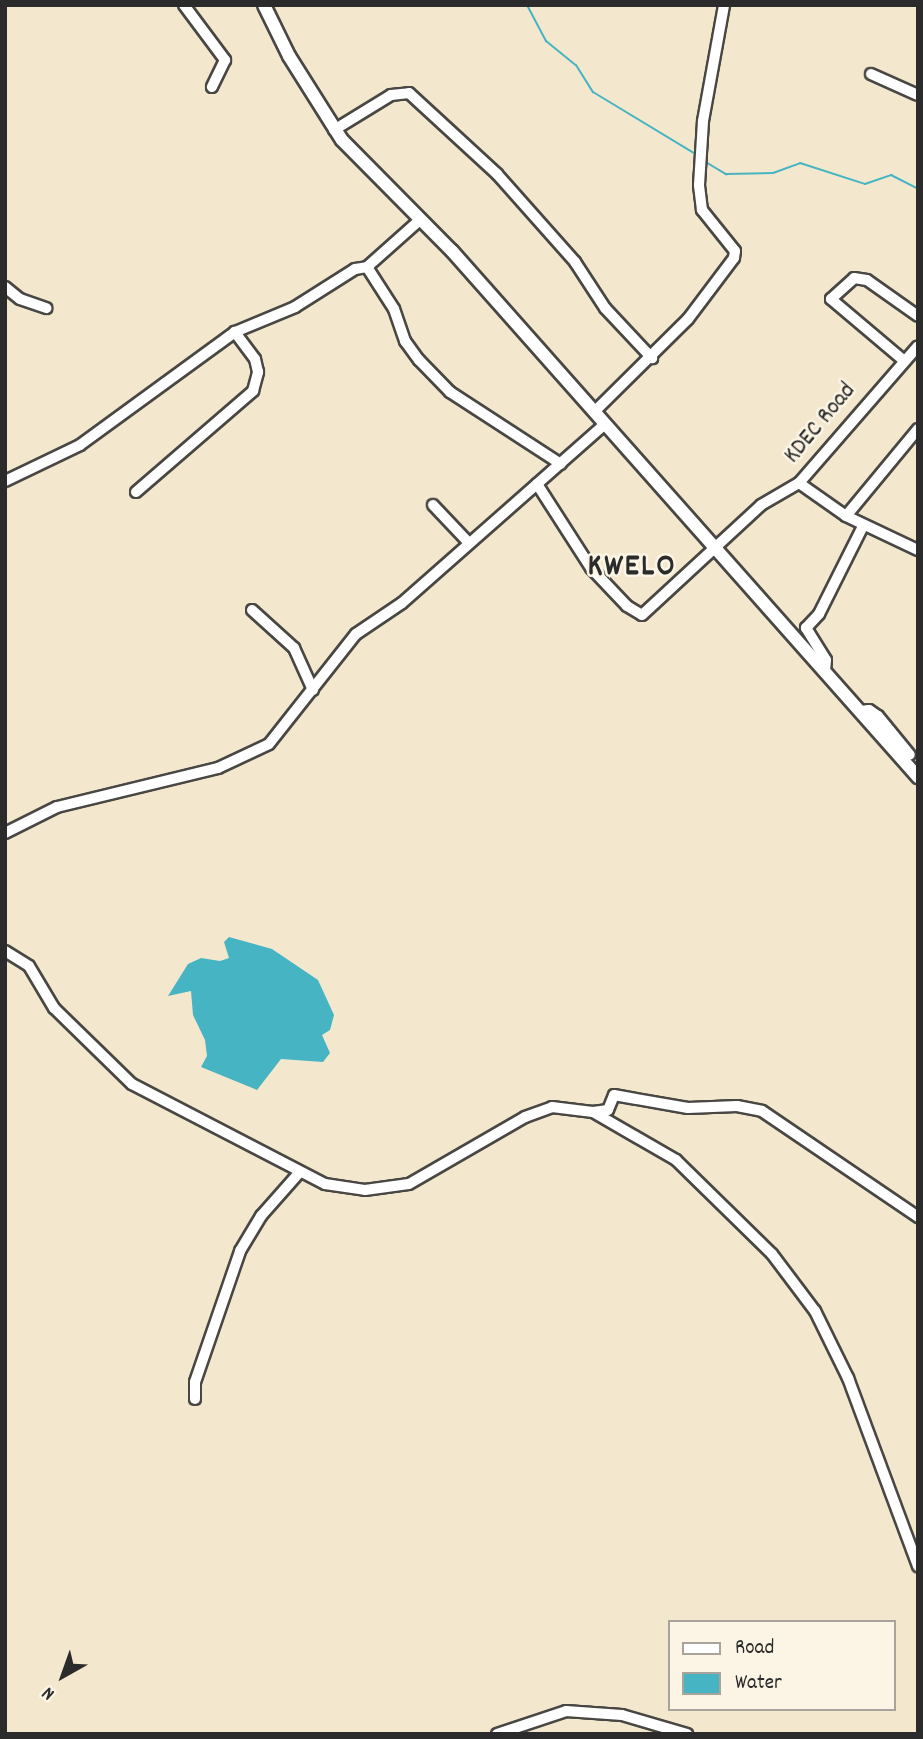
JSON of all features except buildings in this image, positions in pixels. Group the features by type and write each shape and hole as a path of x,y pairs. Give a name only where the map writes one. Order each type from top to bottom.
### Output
{"main road":[{"path":"264,5 334,130 420,220 605,424 918,777"}],"street":[{"path":"184,5 225,61 212,87"},
{"path":"594,412 652,358 694,312 734,258 735,251 702,210 699,185 703,121 724,5"},
{"path":"872,74 918,95"},
{"path":"334,130 391,95 409,93 497,174 575,262 605,308 652,358"},
{"path":"5,481 80,445 235,332 295,307 355,270 367,267 420,220"},
{"path":"367,267 394,309 405,341 427,368 465,402 561,464"},
{"path":"902,359 831,299 854,278 867,279 918,316"},
{"path":"5,287 20,299 46,308"},
{"path":"136,492 173,456 209,433 253,391 258,372 255,359 235,332"},
{"name":"KDEC Road","path":"537,484 591,568 627,606 642,615 761,505 799,483 902,359 918,345"},
{"path":"5,833 57,807 163,784 243,759 269,744 356,635 402,603 468,542 605,424"},
{"path":"846,516 918,429"},
{"path":"799,483 863,526 918,550"},
{"path":"433,505 468,542"},
{"path":"825,671 826,660 806,628 818,614 863,526"},
{"path":"252,610 294,648 313,690"},
{"path":"861,711 869,710 878,716 910,755"},
{"path":"5,951 29,966 54,1008 132,1084 299,1173 339,1188 386,1190 437,1171 545,1109 593,1112 608,1110 614,1095 688,1108 737,1106 762,1111 918,1217"},
{"path":"593,1112 676,1160 746,1226 794,1280 836,1348 918,1566"},
{"path":"195,1399 195,1382 240,1251 261,1216 299,1173"},
{"path":"497,1734 566,1711 622,1715 687,1734"}],"water":[{"path":"229,937 272,949 318,980 334,1015 330,1030 322,1035 330,1053 323,1062 281,1059 257,1090 201,1067 207,1056 205,1040 193,1015 191,991 168,996 188,964 201,958 220,961 229,958 224,942"}],"waterway":[{"path":"527,5 546,41 576,65 593,92 697,155"},
{"path":"704,161 726,174 773,173 800,163 865,184 891,175 918,189"}],"district":[{"name":"KWELO","path":"632,568"}]}
